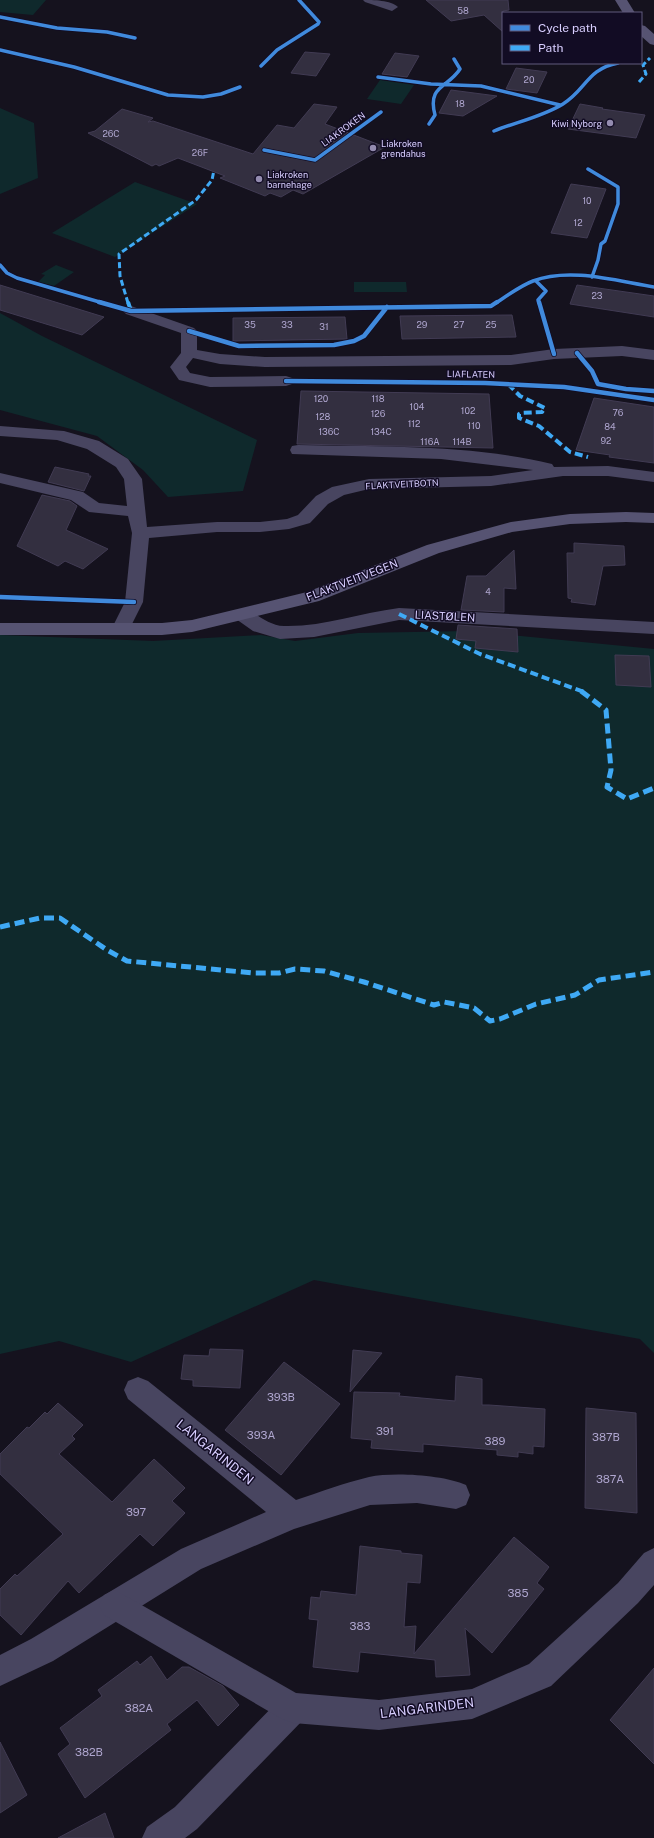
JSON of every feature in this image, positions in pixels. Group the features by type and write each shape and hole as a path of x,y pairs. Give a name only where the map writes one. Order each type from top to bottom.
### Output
{"main road":[{"path":"621,0 628,12"},
{"path":"642,30 654,41"},
{"name":"FLAKTVEITVEGEN","path":"0,629 162,629 192,626 243,615 312,597 426,552 511,527 570,519 626,517 654,518"}],"street":[{"path":"369,0 392,7"},
{"path":"131,312 189,330 188,353 178,367 185,377 210,382 286,380"},
{"name":"LIAFLATEN","path":"188,353 220,359 266,362 511,360 554,354 622,351 654,355"},
{"path":"0,431 58,435 93,445 122,464 133,479 137,523 141,533 134,602 121,628"},
{"path":"298,450 447,454 524,463 547,468 554,473 563,471 608,471 654,477"},
{"name":"FLAKTVEITBOTN","path":"141,533 289,524 304,519 322,500 338,491 369,484 491,480 554,473"},
{"path":"0,478 77,496 94,508 137,512"},
{"name":"LIASTØLEN","path":"243,615 266,630 278,632 315,630 386,614 654,628"},
{"name":"LANGARINDEN","path":"138,1390 292,1515"},
{"path":"0,1671 42,1650 191,1559 292,1515 370,1491 417,1490 456,1495"},
{"name":"LANGARINDEN","path":"114,1605 293,1708 379,1715 472,1704 540,1675 628,1593 654,1563"},
{"path":"158,1838 186,1818 293,1708"}],"green space":[{"path":"0,0 46,0 33,15 0,12"},
{"path":"380,80 414,85 401,104 367,99"},
{"path":"0,108 34,123 38,178 0,194"},
{"path":"135,182 197,204 115,257 52,233"},
{"path":"56,265 74,272 54,286 38,282 45,275 41,274"},
{"path":"354,282 406,282 407,292 354,292"},
{"path":"0,313 42,336 257,440 243,491 168,497 143,470 97,436 0,410"},
{"path":"468,631 654,649 654,1353 640,1339 314,1280 131,1362 59,1341 0,1354 0,635 153,641 261,635 295,641 358,633"}],"building":[{"path":"426,0 508,0 509,10 502,12 502,31 484,15 451,21"},
{"path":"305,52 330,54 316,76 291,73"},
{"path":"395,53 419,56 407,77 382,74"},
{"path":"516,68 547,72 537,93 506,89"},
{"path":"451,90 497,96 463,116 439,113"},
{"path":"314,104 337,107 325,124 385,147 303,194 293,190 281,197 270,193 265,196 220,178 225,176 178,158 159,166 156,164 152,166 88,133 95,131 122,109 153,118 148,122 153,121 253,154 277,125 294,128"},
{"path":"580,104 603,108 602,109 645,115 636,138 568,129"},
{"path":"571,184 606,189 587,238 551,233"},
{"path":"0,285 104,317 82,335 0,310"},
{"path":"577,285 654,296 654,317 570,304"},
{"path":"512,315 516,337 402,339 400,316"},
{"path":"345,317 347,339 233,341 233,318"},
{"path":"301,391 489,394 493,448 297,444"},
{"path":"594,398 654,407 654,463 609,457 610,455 576,450"},
{"path":"55,467 89,474 88,476 91,476 84,491 48,482"},
{"path":"42,495 70,501 77,506 66,530 108,549 83,569 65,561 58,566 17,546"},
{"path":"574,543 624,546 625,565 603,566 595,605 571,602 572,599 568,598 567,553 574,553"},
{"path":"514,550 516,589 504,588 504,612 461,610 467,576 486,576"},
{"path":"458,625 517,629 518,652 475,648 476,641 456,639"},
{"path":"615,655 649,656 651,687 616,685"},
{"path":"210,1349 243,1350 240,1388 193,1386 193,1380 181,1379 184,1355 209,1356"},
{"path":"353,1350 382,1353 350,1392"},
{"path":"284,1362 340,1404 281,1475 225,1430"},
{"path":"456,1376 482,1379 482,1405 545,1409 544,1447 533,1446 533,1454 518,1452 518,1457 497,1455 497,1450 423,1444 423,1452 371,1448 372,1440 351,1438 354,1392 400,1393 399,1396 455,1401"},
{"path":"58,1403 83,1425 72,1436 75,1439 59,1454 112,1502 154,1459 185,1488 172,1501 185,1513 153,1546 140,1534 79,1593 68,1581 21,1635 0,1615 0,1589 15,1574 17,1576 63,1534 0,1474 0,1454 27,1427 29,1428 45,1412 47,1414"},
{"path":"586,1408 636,1413 637,1513 585,1508"},
{"path":"514,1537 549,1567 537,1583 544,1589 492,1653 465,1628 470,1675 436,1677 435,1660 360,1652 358,1672 313,1667 318,1620 309,1619 311,1597 320,1598 321,1591 356,1595 360,1546 422,1555 420,1583 407,1582 404,1627 416,1626 414,1654"},
{"path":"151,1656 167,1680 182,1667 189,1667 223,1686 239,1705 218,1726 197,1700 167,1724 171,1730 85,1798 58,1754 70,1744 60,1728 102,1696 98,1690 137,1661 140,1665"},
{"path":"654,1668 654,1764 610,1720"},
{"path":"0,1742 27,1795 0,1813"},
{"path":"105,1813 114,1838 58,1838"}],"marked path":[{"path":"639,82 646,74 643,65 650,58"},
{"path":"131,311 120,276 119,254 196,200 212,180 214,170"},
{"path":"508,384 515,393 545,408 542,412 521,413 519,414 519,418 539,426 570,452 588,457"},
{"path":"399,614 480,654 584,692 606,710 611,770 607,787 627,799 654,788"},
{"path":"0,927 40,918 60,918 107,950 127,961 253,973 279,973 295,969 324,971 364,982 434,1005 444,1002 474,1008 490,1021 500,1019 536,1004 559,1000 575,995 599,980 654,972"}],"cycle path":[{"path":"261,66 277,50 318,24 319,22 299,0"},
{"path":"0,17 57,28 107,32 135,38"},
{"path":"0,50 74,67 168,95 203,97 221,94 240,87"},
{"path":"429,124 435,115 432,103 437,92 441,86 454,77 460,69 454,59"},
{"path":"494,131 562,105 568,101 595,72 601,68 614,64"},
{"path":"378,77 431,84 481,86 560,105"},
{"name":"LIAKROKEN","path":"264,150 315,160 381,112"},
{"path":"588,169 618,187 618,204 605,241 601,244 598,260 592,277"},
{"path":"0,265 7,273 17,278 131,311 491,306 528,283 562,276 578,276 654,287"},
{"path":"536,281 546,291 538,300 554,354"},
{"path":"189,331 239,346 334,345 354,341 364,336 387,307"},
{"path":"577,353 592,371 598,384 626,389 654,391"},
{"path":"286,381 485,383 564,387 654,400"},
{"path":"0,597 134,602"}],"place":[{"name":"Kiwi Nyborg","path":"610,123"},
{"name":"Liakroken grendahus","path":"373,148"},
{"name":"Liakroken barnehage","path":"259,179"}]}
